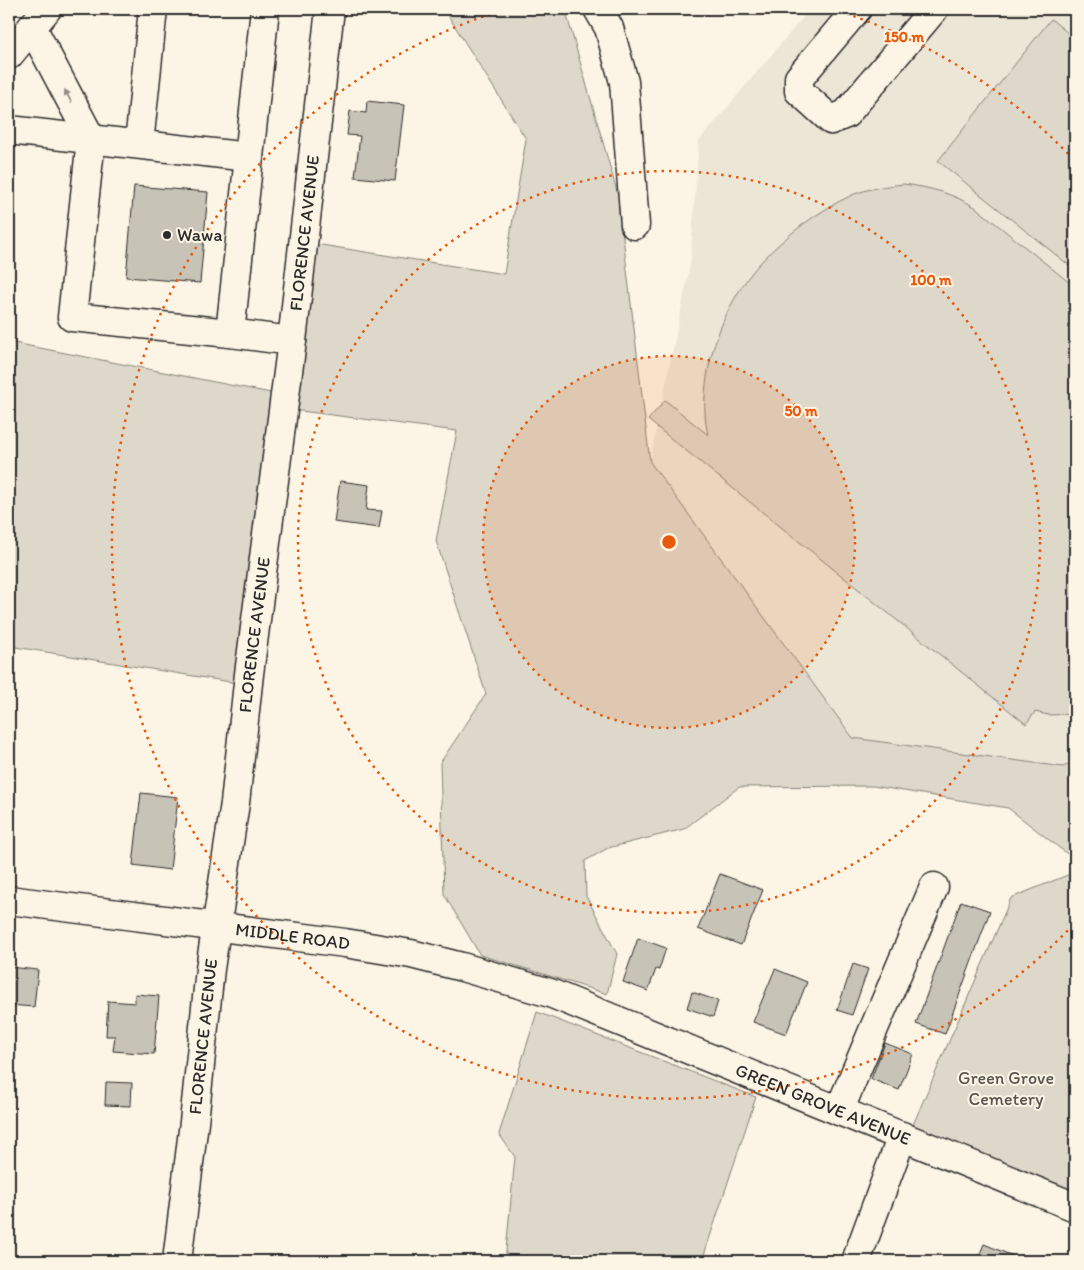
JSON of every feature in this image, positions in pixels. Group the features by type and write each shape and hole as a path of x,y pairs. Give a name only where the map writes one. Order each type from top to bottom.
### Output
{"main road":[{"path":"138,144 153,9"},
{"path":"230,333 265,9"},
{"name":"FLORENCE AVENUE","path":"178,1261 210,969 235,803 249,674 292,341 330,9"},
{"path":"598,9 609,28 624,82 635,224"},
{"path":"857,9 799,78 798,91 831,120 846,114 934,9"},
{"path":"9,55 40,18 91,139 72,317 292,341"},
{"path":"9,130 249,157"},
{"path":"839,1111 934,887"},
{"name":"MIDDLE ROAD","path":"9,900 345,943 411,954 550,994 570,1003"},
{"name":"GREEN GROVE AVENUE","path":"570,1003 1075,1207"},
{"path":"856,1261 902,1136"}],"shaded area":[{"path":"810,9 1075,9 1075,761 1063,767 853,738 650,462 690,266 699,141"}],"green space":[{"path":"444,9 565,9 618,195 650,462 853,738 1063,767 1075,761 1075,860 1008,808 873,786 739,787 684,829 608,848 585,861 586,896 617,954 607,994 480,955 444,894 440,763 486,694 436,541 457,431 285,409 249,685 9,646 9,342 271,393 309,243 504,274 526,139"},
{"path":"1051,19 1075,39 1075,270 938,161"},
{"path":"904,184 941,192 975,207 1075,287 1075,714 1048,715 1035,712 1026,724 648,420 665,400 708,435 705,413 705,390 715,343 734,299 747,279 781,242 827,208 858,193"},
{"name":"Green Grove Cemetery","path":"1075,872 1075,1191 912,1127 1011,898"},
{"path":"537,1012 756,1097 702,1261 505,1261 515,1157 499,1134"}],"building":[{"path":"367,101 404,105 395,181 355,177 360,136 347,135 350,111 366,113"},
{"name":"Wawa","path":"134,186 208,192 200,283 126,277"},
{"path":"340,481 369,485 366,510 382,511 379,528 334,522"},
{"path":"141,793 178,797 170,870 133,865"},
{"path":"720,874 763,890 741,945 698,929"},
{"path":"961,901 990,911 945,1034 916,1024"},
{"path":"638,938 666,948 659,970 656,969 648,991 623,982"},
{"path":"853,964 868,969 852,1015 837,1010"},
{"path":"9,967 38,970 34,1007 9,1005"},
{"path":"775,969 807,982 786,1034 753,1022"},
{"path":"692,992 718,1001 713,1017 687,1008"},
{"path":"135,994 159,996 154,1054 113,1051 115,1036 106,1036 108,1001 135,1003"},
{"path":"885,1043 913,1054 899,1090 871,1079"},
{"path":"106,1082 132,1083 131,1106 105,1105"},
{"path":"984,1244 1025,1261 977,1261"}],"place":[{"name":"Wawa","path":"167,235"}]}
